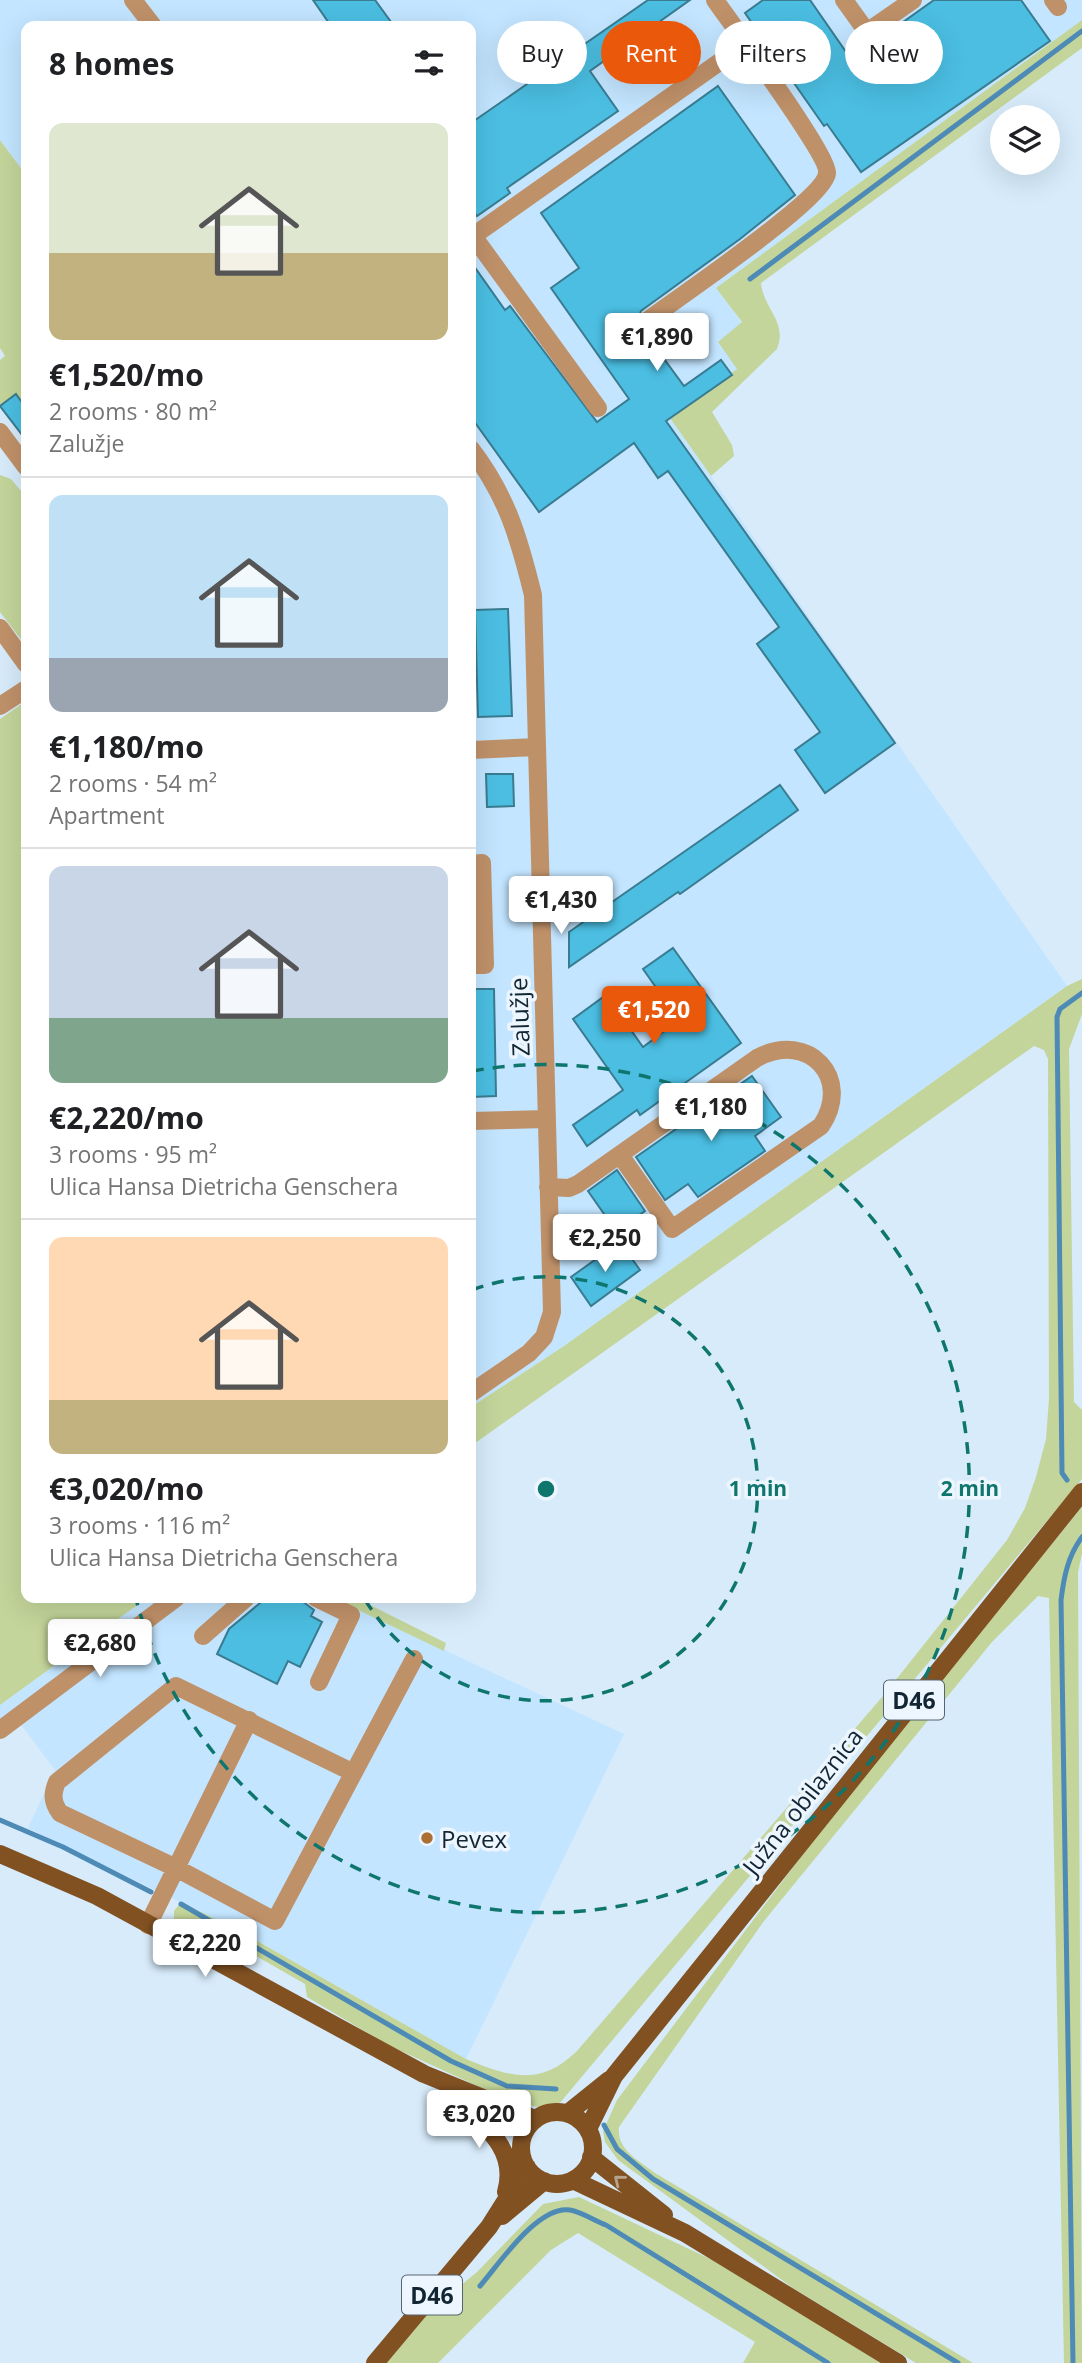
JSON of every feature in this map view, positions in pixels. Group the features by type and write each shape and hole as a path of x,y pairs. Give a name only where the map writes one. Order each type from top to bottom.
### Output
{"main road":[{"name":"Južna obilaznica","path":"535,2119 551,2112 568,2113 614,2076 1082,1492"},
{"path":"0,1854 97,1896 424,2074 535,2119 525,2132 521,2146 527,2167 544,2181 558,2183 573,2180 585,2170 591,2157 593,2146 588,2129 568,2113"},
{"path":"424,2074 521,2146"},
{"name":"Južna obilaznica","path":"588,2129 614,2076"},
{"path":"452,2095 505,2152 510,2172 501,2208"},
{"path":"591,2157 685,2233"},
{"name":"D46","path":"376,2363 489,2227 527,2167"},
{"path":"573,2180 685,2233 898,2363"},
{"name":"D46","path":"489,2227 544,2181"}],"street":[{"path":"134,0 149,21"},
{"path":"715,0 729,21"},
{"path":"844,0 867,32 913,0"},
{"path":"476,231 715,65"},
{"path":"648,320 805,204 819,190 828,169 772,84"},
{"path":"476,240 598,408"},
{"path":"1,437 21,461"},
{"name":"Zalužje","path":"476,456 504,498 518,535 533,595 552,1312 544,1336 529,1353 476,1390"},
{"path":"0,628 21,657"},
{"path":"0,706 21,692"},
{"path":"476,750 537,747"},
{"path":"476,864 482,863 485,965 476,965"},
{"path":"548,1187 569,1188 578,1184 770,1051 787,1047 802,1050 817,1059 831,1084 832,1110 821,1126 672,1230 620,1155"},
{"path":"476,1121 547,1119"},
{"path":"0,1730 169,1603"},
{"path":"203,1636 240,1603"},
{"path":"318,1682 351,1615 326,1603"},
{"path":"352,1772 176,1686 57,1782 53,1792 54,1804 60,1812 176,1868 275,1921 414,1659"},
{"path":"148,1925 249,1720"}],"shaded area":[{"path":"0,0 1082,0 1082,20 716,288 742,323 738,369 670,418 1067,986 564,1346 476,1404 476,21 21,21 21,168 0,140"},
{"path":"140,1603 344,1603 624,1734 466,2059 241,1932 28,1828 55,1770 22,1726 0,1719 0,1705"}],"green space":[{"path":"1082,20 1082,48 1004,105 990,105 990,115 761,283 777,323 780,339 777,349 712,412 732,445 734,456 711,476 670,418 737,369 718,342 742,322 716,288"},
{"path":"0,140 21,168 21,401 16,394 0,406 0,360 5,356 0,348"},
{"path":"0,475 11,479 21,491 21,639 0,612"},
{"path":"21,704 21,1603 140,1603 0,1705 0,719"},
{"path":"1082,979 1082,1014 1069,1049 1074,1402 1082,1410 1082,1479 559,2104 547,2109 510,2101 388,2045 307,1997 305,1984 228,1940 221,1951 174,1925 174,1911 181,1902 241,1932 466,2059 497,2070 511,2074 537,2074 550,2070 577,2051 883,1696 1007,1540 1025,1508 1046,1439 1049,1399 1048,1059 1044,1050 1034,1046 476,1442 476,1404 564,1346 1067,986"},
{"path":"1082,1507 1082,1554 1078,1572 1082,2363 1064,2363 1049,1598 1038,1596 992,1642 764,1921 619,2127 621,2142 625,2148 655,2173 973,2363 916,2363 793,2288 618,2160 605,2142 603,2131 617,2100 872,1763"},
{"path":"343,1603 366,1603 446,1643 444,1651"},
{"path":"579,2197 723,2265 881,2363 743,2363 755,2342 578,2233 551,2250 438,2363 384,2363 423,2317 477,2272 543,2204"}],"building":[{"path":"313,0 375,0 390,21 328,21"},
{"path":"648,0 690,0 660,21 618,21"},
{"path":"763,0 810,0 825,21 751,21 745,13"},
{"path":"934,0 1021,0 1050,41 861,172 827,124 824,126 795,84 831,84 831,30 845,50 845,84 943,84 943,21 904,21"},
{"path":"601,33 601,63 590,71 618,111 507,188 510,193 476,214 476,120 527,84 587,84 587,42"},
{"path":"718,86 795,195 641,311 637,322 684,386 721,360 732,375 666,421 895,743 825,793 795,750 820,732 757,644 779,627 668,471 658,478 634,443 539,512 476,424 476,269 505,310 510,306 597,422 629,399 551,288 579,268 541,213"},
{"path":"16,394 21,401 21,433 0,406"},
{"path":"508,609 512,716 478,717 476,610"},
{"path":"486,774 513,774 514,806 487,807"},
{"path":"780,785 798,810 680,894 678,892 569,967 569,932"},
{"path":"673,948 741,1043 640,1115 637,1110 587,1146 573,1125 623,1090 573,1019 606,995 643,1047 679,1020 643,969"},
{"path":"476,989 494,989 496,1096 476,1097"},
{"path":"752,1076 781,1117 755,1136 765,1151 698,1197 688,1184 665,1200 636,1157"},
{"path":"617,1170 645,1211 616,1231 588,1191"},
{"path":"620,1242 640,1270 591,1306 571,1277"},
{"path":"260,1603 305,1603 314,1610 311,1616 322,1622 300,1667 288,1661 277,1684 217,1654 229,1629"}],"waterway":[{"path":"750,279 1082,31"},
{"path":"1067,1480 1062,1473 1057,1017 1060,1009 1082,993"},
{"path":"1073,2363 1061,1600 1067,1567 1082,1537"},
{"path":"0,1820 63,1847 151,1892"},
{"path":"181,1904 451,2061 507,2086 556,2089"},
{"path":"604,2125 617,2149 653,2179 958,2363"},
{"path":"480,2286 532,2226 558,2211 570,2210 606,2225 828,2363"}],"place":[{"name":"Pevex","path":"427,1838"}]}
